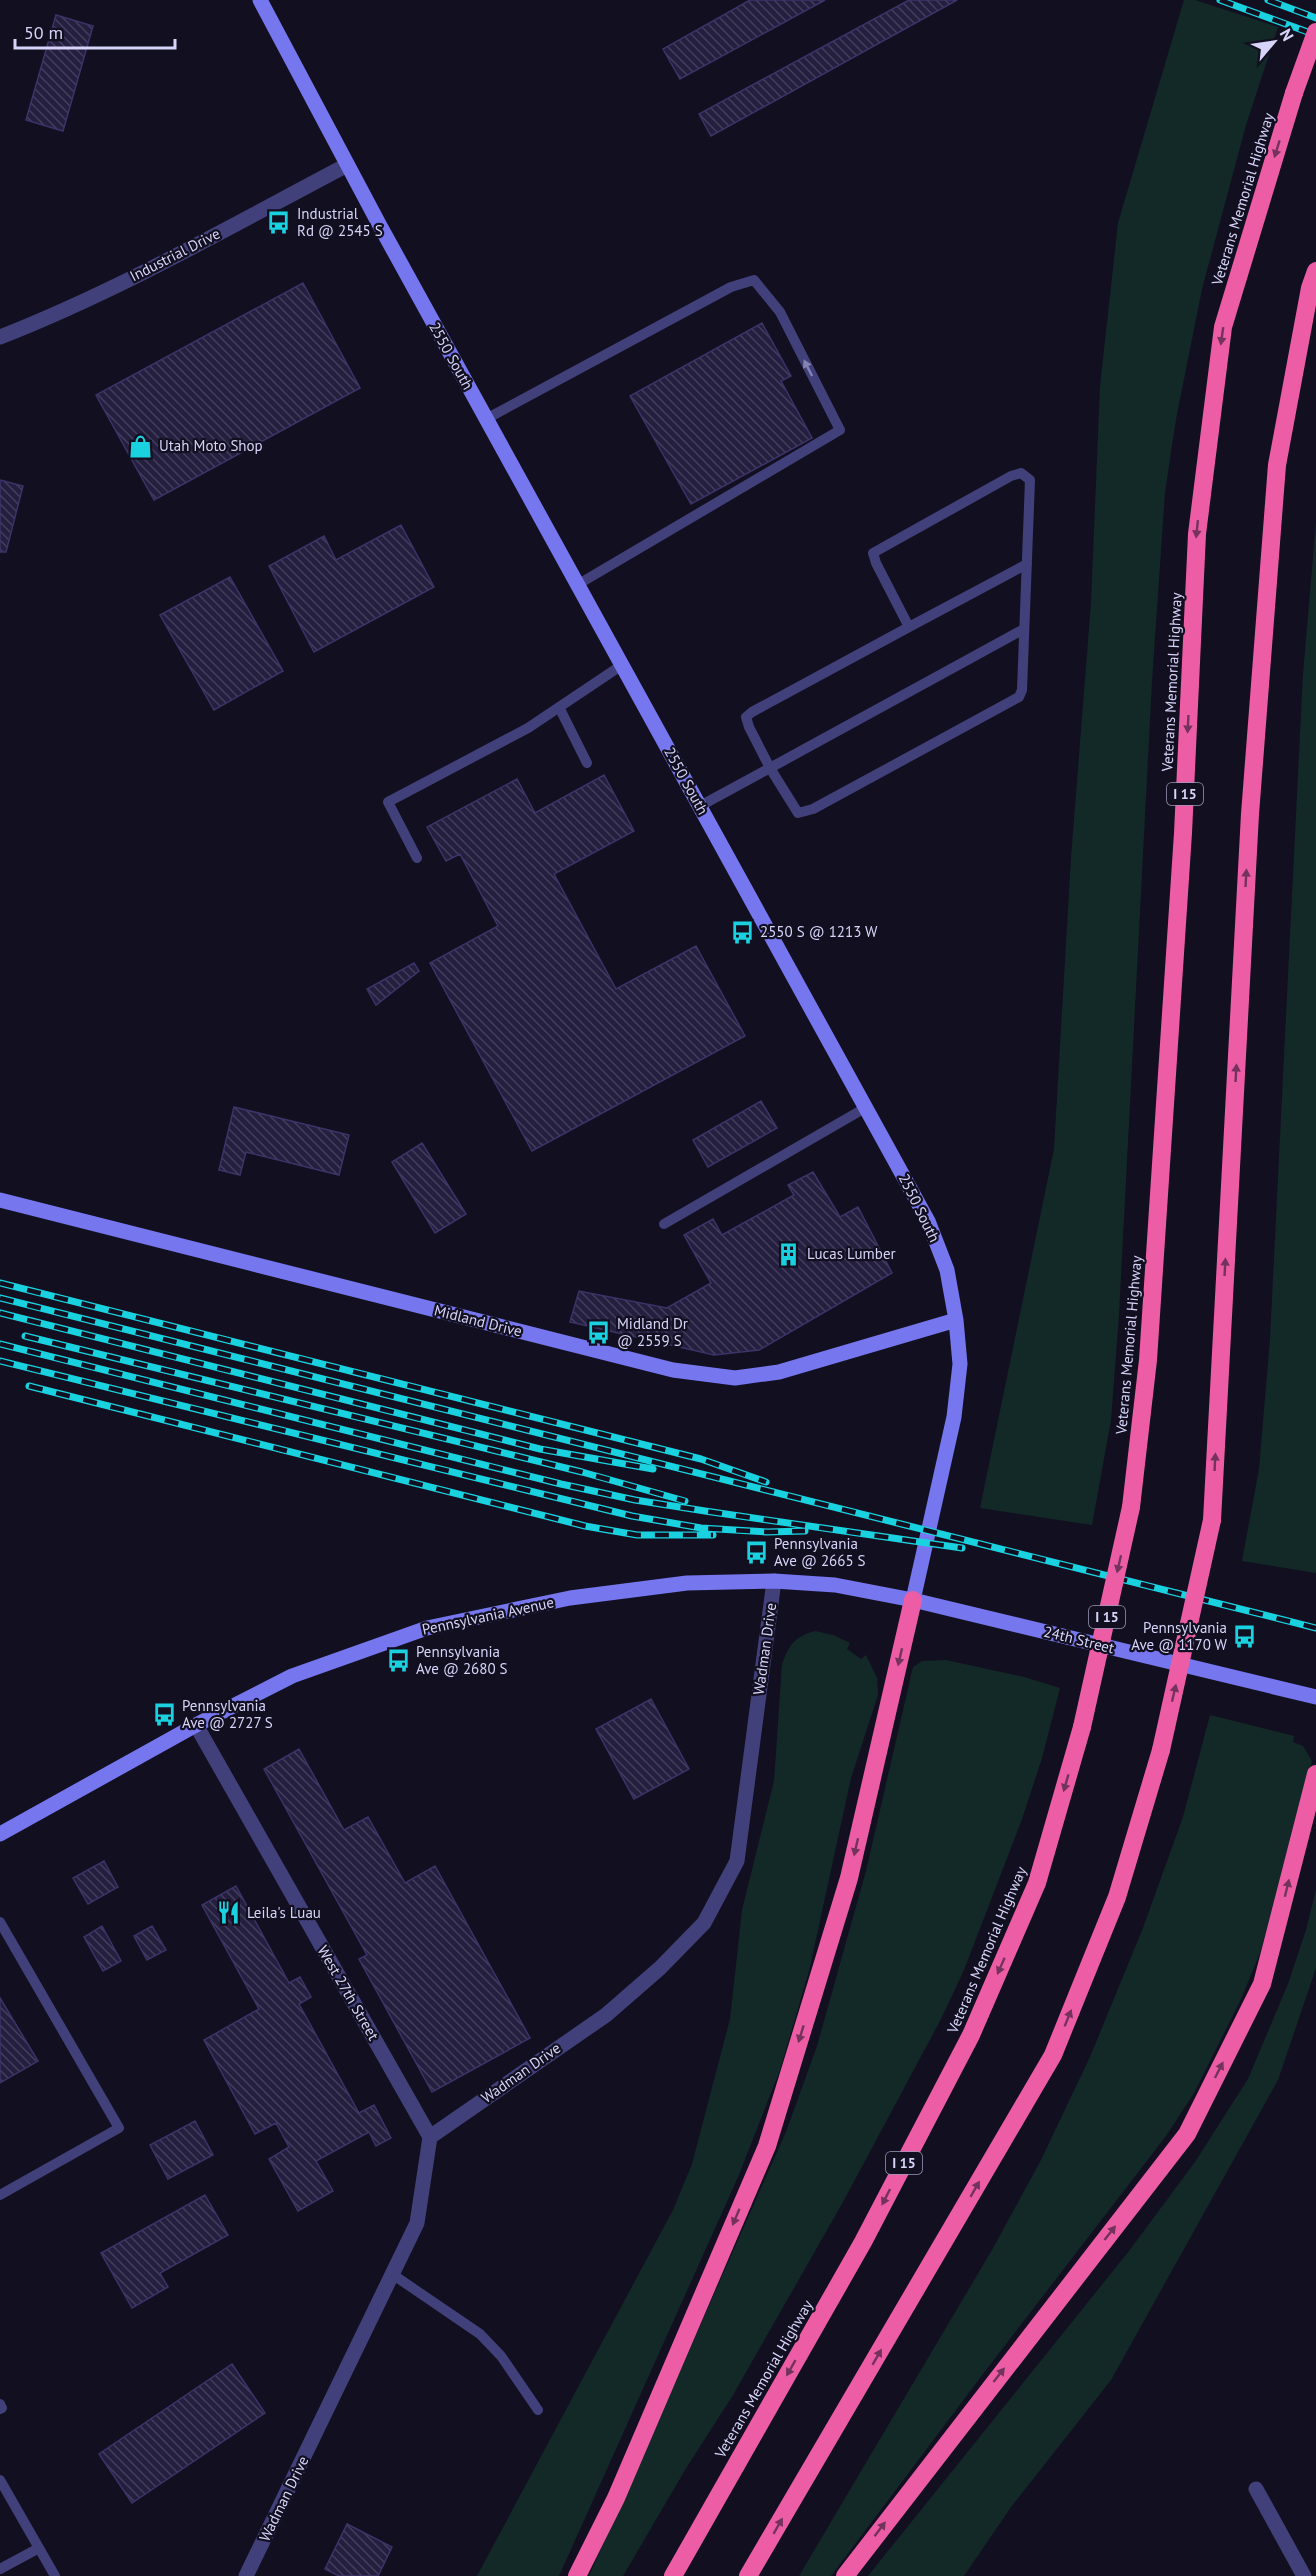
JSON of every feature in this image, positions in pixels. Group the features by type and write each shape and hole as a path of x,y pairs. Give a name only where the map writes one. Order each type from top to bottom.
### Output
{"highway":[{"name":"Veterans Memorial Highway","path":"673,2576 863,2242 971,2035 1037,1883 1082,1727 1131,1507 1149,1337 1183,833 1197,534 1223,327 1294,93 1316,32"},
{"path":"748,2576 1053,2055 1117,1897 1161,1750 1212,1520 1250,814 1277,465 1310,288 1316,271"},
{"path":"577,2576 616,2498 767,2146 849,1878 913,1600"},
{"path":"845,2576 1187,2134 1262,1984 1316,1774"}],"main road":[{"name":"2550 South","path":"260,0 346,165 928,1221 947,1270 956,1320 960,1364 954,1417 913,1600"},
{"name":"Midland Drive","path":"0,1200 674,1370 735,1378 779,1372 956,1320"},
{"name":"Pennsylvania Avenue","path":"0,1834 196,1725 292,1676 427,1628 570,1598 687,1584 774,1581 835,1585 913,1600"},
{"name":"24th Street","path":"913,1600 1316,1697"}],"street":[{"name":"Industrial Drive","path":"0,338 41,321 144,271 346,165"},
{"name":"Wadman Drive","path":"246,2576 417,2223 430,2137 606,2015 660,1968 704,1923 737,1861 774,1581"},
{"name":"West 27th Street","path":"196,1725 430,2137"},
{"path":"1256,2489 1304,2576"}],"lane":[{"path":"486,419 731,287 754,280 783,319 840,430 578,585"},
{"path":"909,627 873,553 1011,476 1021,473 1030,480 1027,564 1024,629 1022,690 1019,697 805,812 798,813 792,807 770,768 749,727 747,717 752,712 1027,564"},
{"path":"700,807 1024,629"},
{"path":"417,858 388,802 528,728 622,665"},
{"path":"559,707 587,763"},
{"path":"664,1224 865,1108"},
{"path":"0,1922 119,2128 0,2195"},
{"path":"392,2274 480,2334 501,2356 538,2410"},
{"path":"0,2480 55,2576"},
{"path":"0,2569 39,2548"}],"green space":[{"path":"1184,0 1195,0 1278,27 1246,125 1202,289 1176,419 1165,492 1152,681 1119,1314 1111,1420 1092,1525 980,1508 1054,1149 1071,858 1091,603 1100,386 1118,223"},
{"path":"1316,522 1316,1573 1242,1561 1259,1469 1270,1339 1303,674"},
{"path":"815,1631 833,1635 850,1643 847,1649 861,1659 866,1655 877,1678 878,1695 851,1778 809,1971 780,2070 738,2177 559,2576 477,2576 673,2210 692,2164 730,2019 742,1910 774,1781 782,1664 797,1639"},
{"path":"946,1660 1024,1677 1060,1688 1042,1758 1022,1819 964,1970 941,2019 843,2202 733,2395 685,2470 623,2576 589,2576 786,2132 817,2046 866,1871 913,1667 922,1661"},
{"path":"1210,1715 1294,1736 1293,1742 1303,1746 1312,1761 1260,1953 1241,1999 1194,2093 1166,2136 831,2576 799,2576 992,2250 1041,2160 1090,2057 1143,1928 1183,1817"},
{"path":"1316,1890 1316,1968 1278,2080 1111,2380 1011,2507 964,2576 868,2576 1129,2251 1195,2162 1248,2079 1288,1984 1306,1930"}],"building":[{"path":"750,0 825,0 680,79 663,49"},
{"path":"909,0 957,0 711,136 699,114"},
{"path":"56,15 93,26 63,131 26,120"},
{"path":"303,283 360,388 154,500 96,395"},
{"path":"762,323 791,376 781,381 812,438 691,504 630,396"},
{"path":"0,480 23,486 6,552 0,552"},
{"path":"401,525 434,587 314,652 269,566 324,536 336,560"},
{"path":"230,577 283,671 214,710 160,615"},
{"path":"604,775 634,831 554,874 616,989 696,946 745,1036 532,1151 430,963 498,926 460,854 446,861 427,827 517,779 535,813"},
{"path":"414,963 419,971 376,1005 367,989"},
{"path":"761,1101 777,1128 708,1167 693,1140"},
{"path":"234,1107 349,1135 339,1175 246,1152 240,1175 219,1170"},
{"path":"422,1143 466,1214 435,1233 392,1162"},
{"name":"Lucas Lumber","path":"813,1172 840,1217 858,1207 892,1273 759,1350 714,1355 570,1322 579,1291 667,1308 711,1283 684,1235 713,1219 722,1235 794,1195 788,1185"},
{"path":"651,1699 689,1769 634,1799 596,1729"},
{"path":"299,1749 344,1830 368,1817 405,1883 435,1866 530,2038 432,2092 359,1959 367,1955 264,1769"},
{"path":"104,1861 118,1887 88,1904 73,1878"},
{"path":"236,1886 289,1983 300,1977 311,1997 299,2004 359,2113 374,2105 391,2138 376,2146 369,2132 316,2161 333,2191 298,2211 269,2159 289,2147 276,2123 255,2134 204,2040 259,2009 202,1905"},
{"path":"102,1926 121,1961 103,1971 84,1937"},
{"path":"152,1926 166,1950 147,1960 134,1936"},
{"path":"0,1998 38,2061 0,2083"},
{"path":"195,2121 213,2155 168,2179 150,2145"},
{"path":"205,2195 228,2235 160,2273 168,2287 132,2308 101,2253"},
{"path":"232,2364 265,2413 132,2503 99,2454"},
{"path":"347,2524 392,2547 378,2576 339,2576 325,2569"}],"railway":[{"path":"1220,0 1316,35"},
{"path":"1268,0 1316,18"},
{"path":"0,1283 701,1459 766,1482"},
{"path":"0,1298 1316,1628"},
{"path":"0,1313 540,1449 653,1469"},
{"path":"25,1336 582,1472 685,1501"},
{"path":"0,1344 561,1484 635,1500 962,1548"},
{"path":"0,1361 632,1516 701,1528 767,1532 805,1531"},
{"path":"29,1386 585,1526 637,1535 713,1535"}],"place":[{"name":"Industrial Rd @ 2545 S","path":"279,223"},
{"name":"Utah Moto Shop","path":"141,446"},
{"name":"2550 S @ 1213 W","path":"742,932"},
{"name":"Lucas Lumber","path":"789,1254"},
{"name":"Midland Dr @ 2559 S","path":"599,1333"},
{"name":"Pennsylvania Ave @ 2665 S","path":"756,1553"},
{"name":"Pennsylvania Ave @ 1170 W","path":"1245,1637"},
{"name":"Pennsylvania Ave @ 2680 S","path":"398,1661"},
{"name":"Pennsylvania Ave @ 2727 S","path":"164,1715"},
{"name":"Leila's Luau","path":"229,1913"}]}
